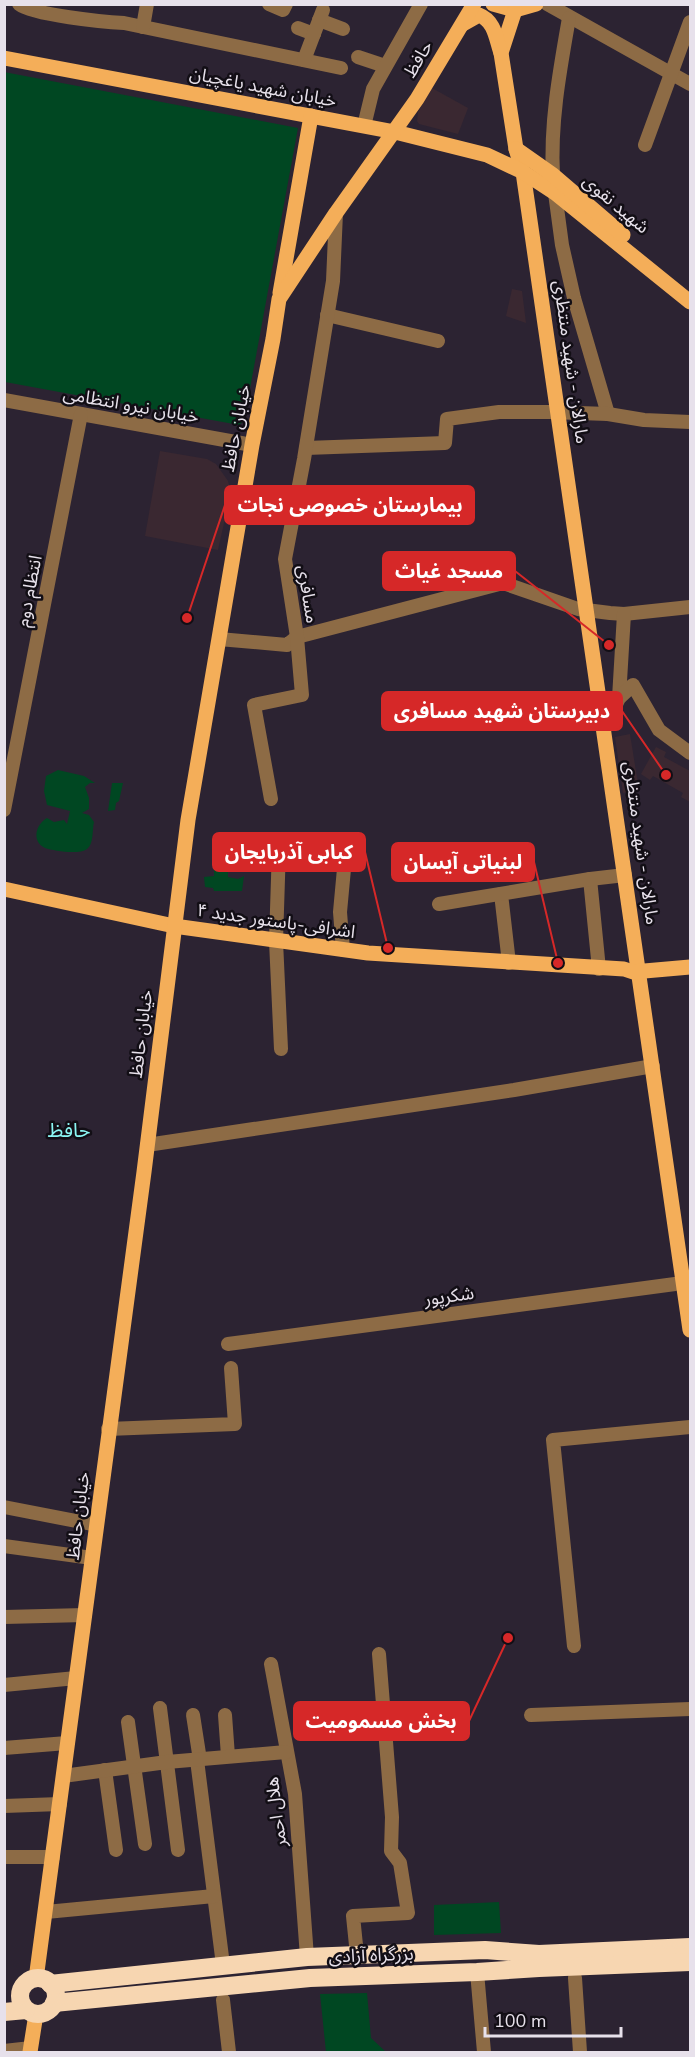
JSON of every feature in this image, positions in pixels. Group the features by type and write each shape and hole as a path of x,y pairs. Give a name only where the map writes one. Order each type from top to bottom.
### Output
{"highway":[{"name":"بزرگراه آزادی","path":"28,1985 306,1957 485,1950 535,1944 690,1938"},
{"name":"بزرگراه آزادی","path":"485,1950 539,1954 690,1947"},
{"name":"بزرگراه آزادی","path":"54,2003 310,1977 690,1962"},
{"path":"477,1972 532,1979 690,1974"},
{"path":"4,2013 31,2012 47,2011 54,2003 55,1993 28,1985 20,2000 31,2012"}],"main road":[{"name":"حافظ","path":"395,132 474,4"},
{"path":"493,4 514,10 536,4"},
{"path":"501,53 514,10"},
{"name":"مارالان - شهید منتظری","path":"461,25 479,15 487,18 501,53 554,412 588,610 626,875 634,969 686,1261 690,1330"},
{"name":"خیابان شهید یاغچیان","path":"4,58 395,132 487,155 518,169"},
{"path":"279,299 311,116"},
{"name":"خیابان حافظ","path":"28,1985 45,1912 53,1857 197,761 279,299 336,213 395,132"},
{"name":"شهید نقوی","path":"516,149 553,175 690,290"},
{"name":"شهید نقوی","path":"518,169 555,193 690,302"},
{"name":"اشرافی-پاستور جدید ۴","path":"4,889 174,926 343,950 599,969 634,969"},
{"path":"634,969 690,957"},
{"path":"634,969 690,967"},
{"path":"31,2012 31,2050"}],"street":[{"path":"19,4 23,8 52,9 341,68"},
{"path":"143,27 147,4"},
{"path":"269,4 283,9 286,4"},
{"path":"364,126 369,88 386,66 422,4"},
{"path":"547,4 690,84"},
{"path":"304,60 321,15 343,29"},
{"path":"553,175 551,153 561,64 569,18"},
{"path":"645,145 673,75 690,22"},
{"path":"298,28 314,34"},
{"path":"358,57 386,66"},
{"path":"555,193 562,245 574,298 608,414"},
{"name":"مسافری","path":"271,799 254,705 302,695 297,637 285,559 306,448 333,281 336,213"},
{"path":"327,315 438,341"},
{"name":"خیابان نیرو انتظامی","path":"4,400 252,445"},
{"path":"306,448 445,443 447,419 499,412 608,414 644,420 690,422"},
{"name":"انتظام دوم","path":"4,810 81,414"},
{"path":"219,639 287,645 297,637 503,583 578,609 624,614 690,607"},
{"path":"605,728 619,698 624,614"},
{"path":"619,698 633,685 659,730 690,753"},
{"path":"279,847 276,941 281,1049"},
{"path":"343,950 340,912 345,858"},
{"path":"439,904 626,875"},
{"path":"590,879 599,969"},
{"path":"501,894 509,963"},
{"path":"147,1145 514,1090 653,1066"},
{"name":"شکرپور","path":"228,1344 675,1284"},
{"path":"108,1429 235,1424 231,1368"},
{"path":"574,1646 553,1440 690,1426"},
{"path":"4,1507 97,1525"},
{"path":"4,1546 93,1558"},
{"path":"4,1617 85,1615"},
{"path":"357,1955 353,1916 408,1913 400,1863 392,1851 392,1817 379,1654"},
{"name":"هلال احمر","path":"271,1664 295,1794 306,1957"},
{"path":"4,1685 76,1678"},
{"path":"160,1708 178,1850"},
{"path":"531,1715 690,1709"},
{"path":"193,1715 223,1965"},
{"path":"225,1715 228,1756"},
{"path":"128,1722 136,1766 145,1844"},
{"path":"4,1748 67,1743"},
{"path":"63,1776 167,1762 286,1752"},
{"path":"105,1770 116,1850"},
{"path":"4,1806 60,1804"},
{"path":"4,1857 53,1857"},
{"path":"45,1912 214,1896"},
{"path":"477,1972 484,2052"},
{"path":"575,1978 580,2052"},
{"path":"223,2000 229,2052"},
{"path":"4,2050 31,2050"}],"shaded area":[{"path":"432,88 468,108 458,134 419,124 417,121 418,112"},
{"path":"512,289 522,291 526,323 506,316"},
{"path":"160,451 207,459 216,464 228,481 231,492 218,550 145,536"},
{"path":"630,734 639,790 623,793 615,737"},
{"path":"656,747 666,752 664,757 690,771 690,802 681,797 683,793 653,776 650,780 641,774"}],"green space":[{"path":"4,72 298,128 244,421 239,425 5,382"},
{"path":"58,770 84,776 95,783 90,783 85,787 89,798 89,809 82,813 89,815 94,822 91,844 83,851 45,848 38,841 38,828 47,818 54,822 64,820 67,824 70,811 47,805 44,791 46,776"},
{"path":"112,783 123,783 115,810 108,811"},
{"path":"214,865 219,870 220,866 228,869 228,877 238,879 244,876 242,891 214,891 213,888 205,887 204,877 214,876"},
{"path":"499,1902 501,1933 434,1935 434,1905"},
{"path":"367,1993 371,2038 386,2052 326,2052 320,1994"}],"place":[{"name":"بیمارستان خصوصی نجات","path":"187,618"},
{"name":"مسجد غیاث","path":"609,645"},
{"name":"دبیرستان شهید مسافری","path":"666,775"},
{"name":"کبابی آذربایجان","path":"388,948"},
{"name":"لبنیاتی آیسان","path":"558,963"},
{"name":"بخش مسمومیت","path":"508,1638"}],"district":[{"name":"حافظ","path":"69,1130"}]}
